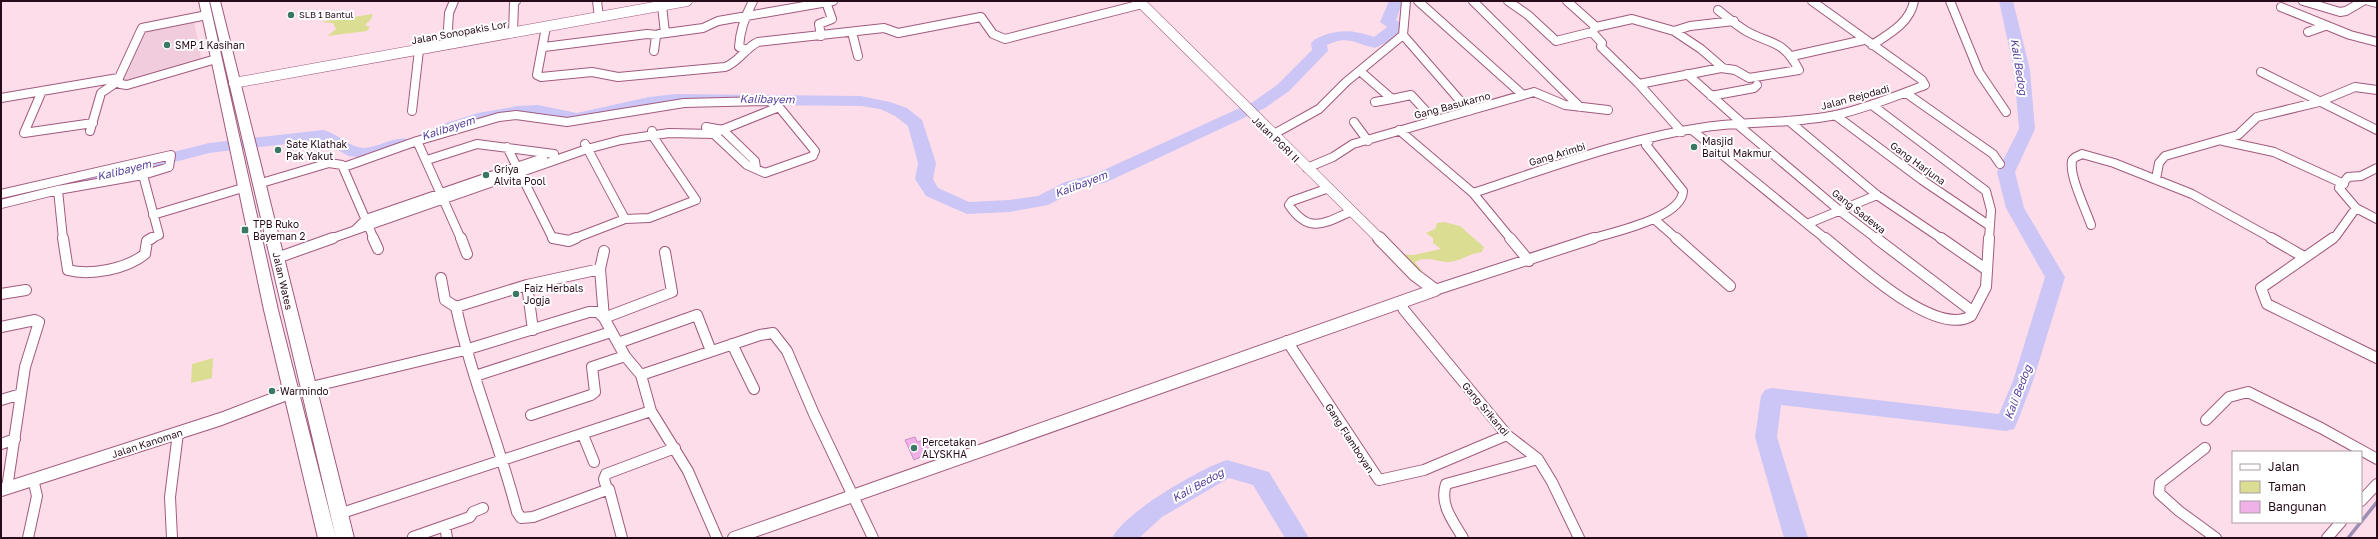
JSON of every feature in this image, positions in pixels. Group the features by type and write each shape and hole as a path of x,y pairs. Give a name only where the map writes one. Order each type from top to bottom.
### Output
{"main road":[{"name":"Jalan Wates","path":"204,1 232,133 244,154 253,188 277,258 307,388 345,538"},
{"name":"Jalan Wates","path":"215,1 246,131 244,154"},
{"name":"Jalan Wates","path":"253,188 272,310 327,538"}],"street":[{"path":"447,45 449,13 454,1"},
{"path":"513,33 514,3 516,1"},
{"path":"597,1 600,17"},
{"name":"Jalan Sonopakis Lor","path":"234,83 687,1"},
{"path":"747,50 739,46 744,18 753,1"},
{"path":"1272,135 1318,109 1346,82 1403,35 1406,1"},
{"path":"1418,1 1523,95"},
{"path":"1473,1 1580,107"},
{"path":"1508,1 1528,15 1556,41 1632,19 1674,31 1701,49 1723,68"},
{"path":"1567,1 1594,29 1602,43 1601,47 1639,84 1682,132"},
{"name":"Jalan Rejodadi","path":"1649,140 1692,130 1835,115 1872,105 1923,86 1925,82 1864,40 1812,1"},
{"path":"1872,45 1906,19 1913,8 1914,1"},
{"path":"1950,1 1979,72 2006,112"},
{"path":"2303,1 2340,12 2346,11 2363,1"},
{"path":"2369,1 2377,3"},
{"path":"544,47 703,28 718,21 744,18 830,2 832,20 819,24 821,36"},
{"path":"546,27 544,47 536,74 541,77 596,72 618,77 725,67 734,64 747,50 758,42 886,28 898,33 981,17 996,37 1005,39 1140,3"},
{"name":"Jalan PGRI II","path":"1140,3 1272,135 1329,188 1415,275 1434,290"},
{"path":"654,51 661,34 662,6"},
{"path":"2281,7 2324,26 2377,42"},
{"path":"1639,84 1723,68 1735,70 1749,78 1799,70 1792,56 1767,37 1751,33 1718,10"},
{"path":"42,91 24,133 92,127 101,93 117,82 143,27 207,15"},
{"path":"1674,31 1690,26 1734,21"},
{"path":"2308,32 2324,26"},
{"path":"852,32 858,56"},
{"path":"1403,35 1469,111"},
{"path":"1792,56 1864,40"},
{"path":"412,111 419,50"},
{"path":"118,78 120,84 127,85 216,59"},
{"path":"1360,71 1392,99"},
{"path":"2260,72 2377,130"},
{"name":"Gang Sadewa","path":"1687,74 1740,124 1840,211 1972,310"},
{"path":"1,98 118,78"},
{"path":"1711,96 1754,88 1757,85"},
{"path":"2156,179 2159,163 2165,156 2242,133 2249,122 2257,117 2320,102 2355,87 2377,90"},
{"name":"Gang Basukarno","path":"1307,168 1333,157 1340,150 1353,144 1538,92 1565,105 1608,110"},
{"path":"1906,93 1993,154 2000,164"},
{"path":"1375,102 1411,95 1434,120"},
{"path":"344,167 417,141 483,121 516,115 567,122 684,103 769,101 779,107 815,153 769,173 765,173 748,165 714,134"},
{"path":"1692,130 1905,302 1948,319 1964,320 1971,316 1972,310 1988,285 1987,270 1990,226 1989,197 1982,186 1872,105"},
{"path":"652,132 714,134 779,107"},
{"name":"Gang Harjuna","path":"1835,115 1922,180 1990,226"},
{"path":"1789,121 1877,195 1987,270"},
{"path":"1354,122 1368,141"},
{"path":"518,170 554,154 686,126 723,130 755,161 756,168"},
{"path":"1400,130 1473,193 1529,261"},
{"path":"507,147 551,236 556,241 569,241 625,219 649,218 696,200 652,132"},
{"path":"734,538 854,494 1127,400 1287,341 1400,302 1418,294 1529,261 1654,219 1676,206 1684,196 1683,191 1646,145 1649,140"},
{"name":"Gang Arimbi","path":"1473,193 1560,164 1649,140"},
{"path":"2219,140 2250,145 2274,152 2344,184"},
{"path":"417,141 427,160 441,196 457,228 467,254"},
{"path":"427,160 477,144 554,154"},
{"path":"277,258 354,231 367,223 441,196 586,146"},
{"path":"586,146 625,219"},
{"path":"2091,225 2074,174 2072,162 2082,154 2095,157 2156,179 2192,194 2304,257"},
{"path":"1,194 171,155 172,158 168,168 143,175 58,190 1,204"},
{"path":"155,217 297,176 302,172 329,163 339,163 344,167 378,249"},
{"path":"2377,168 2361,176 2348,177 2344,184 2339,188 2356,208 2377,219"},
{"path":"58,190 65,259 68,270 72,272 90,272 121,265 143,256 147,250 147,241 159,235 143,175"},
{"path":"1329,188 1292,201 1289,205 1296,217 1305,224 1316,226 1352,211"},
{"path":"1807,224 1877,195"},
{"path":"2356,208 2336,236 2261,288 2267,304 2377,358"},
{"path":"1654,219 1730,286"},
{"path":"604,250 600,269 604,318 610,332 625,356 641,375 651,411 688,471 717,538"},
{"path":"604,318 672,292 665,252"},
{"path":"456,307 527,285 600,269"},
{"path":"1415,275 1418,294"},
{"path":"442,278 445,300 456,307 465,350 504,461 517,512 521,518 533,517 596,495 607,489"},
{"path":"527,285 533,330"},
{"path":"1,294 26,290"},
{"name":"Gang Srikandi","path":"1400,302 1404,310 1507,435 1538,459 1552,482 1579,538"},
{"path":"307,388 465,350 589,312 598,312 604,318"},
{"path":"618,343 697,315 711,351"},
{"path":"1,327 35,320 40,322 25,367 15,439 4,489"},
{"path":"475,376 610,332"},
{"path":"641,375 766,333 773,333 787,351 814,414 854,494 873,538"},
{"name":"Gang Flamboyan","path":"1287,341 1379,480 1424,470 1507,435"},
{"path":"732,344 754,389"},
{"path":"531,416 592,395 595,392 592,367 625,356"},
{"name":"Jalan Kanoman","path":"4,489 178,432 292,392"},
{"path":"2206,420 2229,397 2248,392 2321,428 2361,451"},
{"path":"1,400 21,394"},
{"path":"339,514 584,435 651,411"},
{"path":"172,538 170,497 178,432"},
{"path":"584,435 594,462"},
{"path":"1,444 15,439"},
{"path":"622,538 610,490 607,489 604,479 606,474 675,448"},
{"path":"2205,448 2160,483 2159,493 2179,511 2216,538"},
{"path":"2362,451 2377,460"},
{"path":"1463,538 1445,504 1443,493 1446,484 1538,459"},
{"path":"28,538 37,496 33,479"},
{"path":"2362,500 2377,484"},
{"path":"413,537 470,517 473,512 483,508"},
{"path":"2327,538 2340,523"},
{"path":"445,526 447,538"}],"shaded area":[{"name":"SMP 1 Kasihan","path":"194,21 202,62 130,83 121,81 144,28"}],"green space":[{"path":"373,14 371,19 365,25 370,27 367,31 327,36 336,29 333,23 320,22"},
{"path":"1444,222 1460,226 1484,247 1482,252 1450,262 1426,259 1419,260 1415,262 1422,271 1422,274 1412,281 1399,263 1398,254 1413,255 1441,249 1433,243 1433,238 1426,233 1435,229 1437,223"},
{"path":"213,358 212,378 191,383 192,364"}],"building":[{"path":"915,437 917,442 931,438 936,450 914,460 905,440"}],"waterway":[{"name":"Kalibayem","path":"446,129 484,117 518,111 538,110 577,118 602,114 649,102 676,99 861,101 884,105 901,112 916,124 927,163 924,179 932,192 967,208 1009,206 1042,201 1071,186 1101,178 1259,105 1283,88 1320,51 1319,43 1335,36 1347,34 1375,43 1386,37 1397,26 1388,22 1396,1"},
{"name":"Kali Bedog","path":"1796,538 1766,437 1772,396 2006,423 2023,381 2055,277 2015,208 2006,172 2027,129 2022,70 2006,1"},
{"name":"Kalibayem","path":"41,191 209,148 323,135 330,137 347,149 361,153 375,152 402,143"},
{"name":"Kali Bedog","path":"1124,538 1154,510 1227,469 1261,478 1297,538"},
{"path":"2362,521 2377,502"},
{"path":"2348,538 2360,523"}],"place":[{"name":"SLB 1 Bantul","path":"291,15"},
{"name":"SMP 1 Kasihan","path":"167,45"},
{"name":"Masjid Baitul Makmur","path":"1694,147"},
{"name":"Sate Klathak Pak Yakut","path":"278,150"},
{"name":"Griya Alvita Pool","path":"486,175"},
{"name":"TPB Ruko Bayeman 2","path":"245,230"},
{"name":"Faiz Herbals Jogja","path":"516,294"},
{"name":"Warmindo","path":"272,391"},
{"name":"Percetakan ALYSKHA","path":"914,448"}]}
